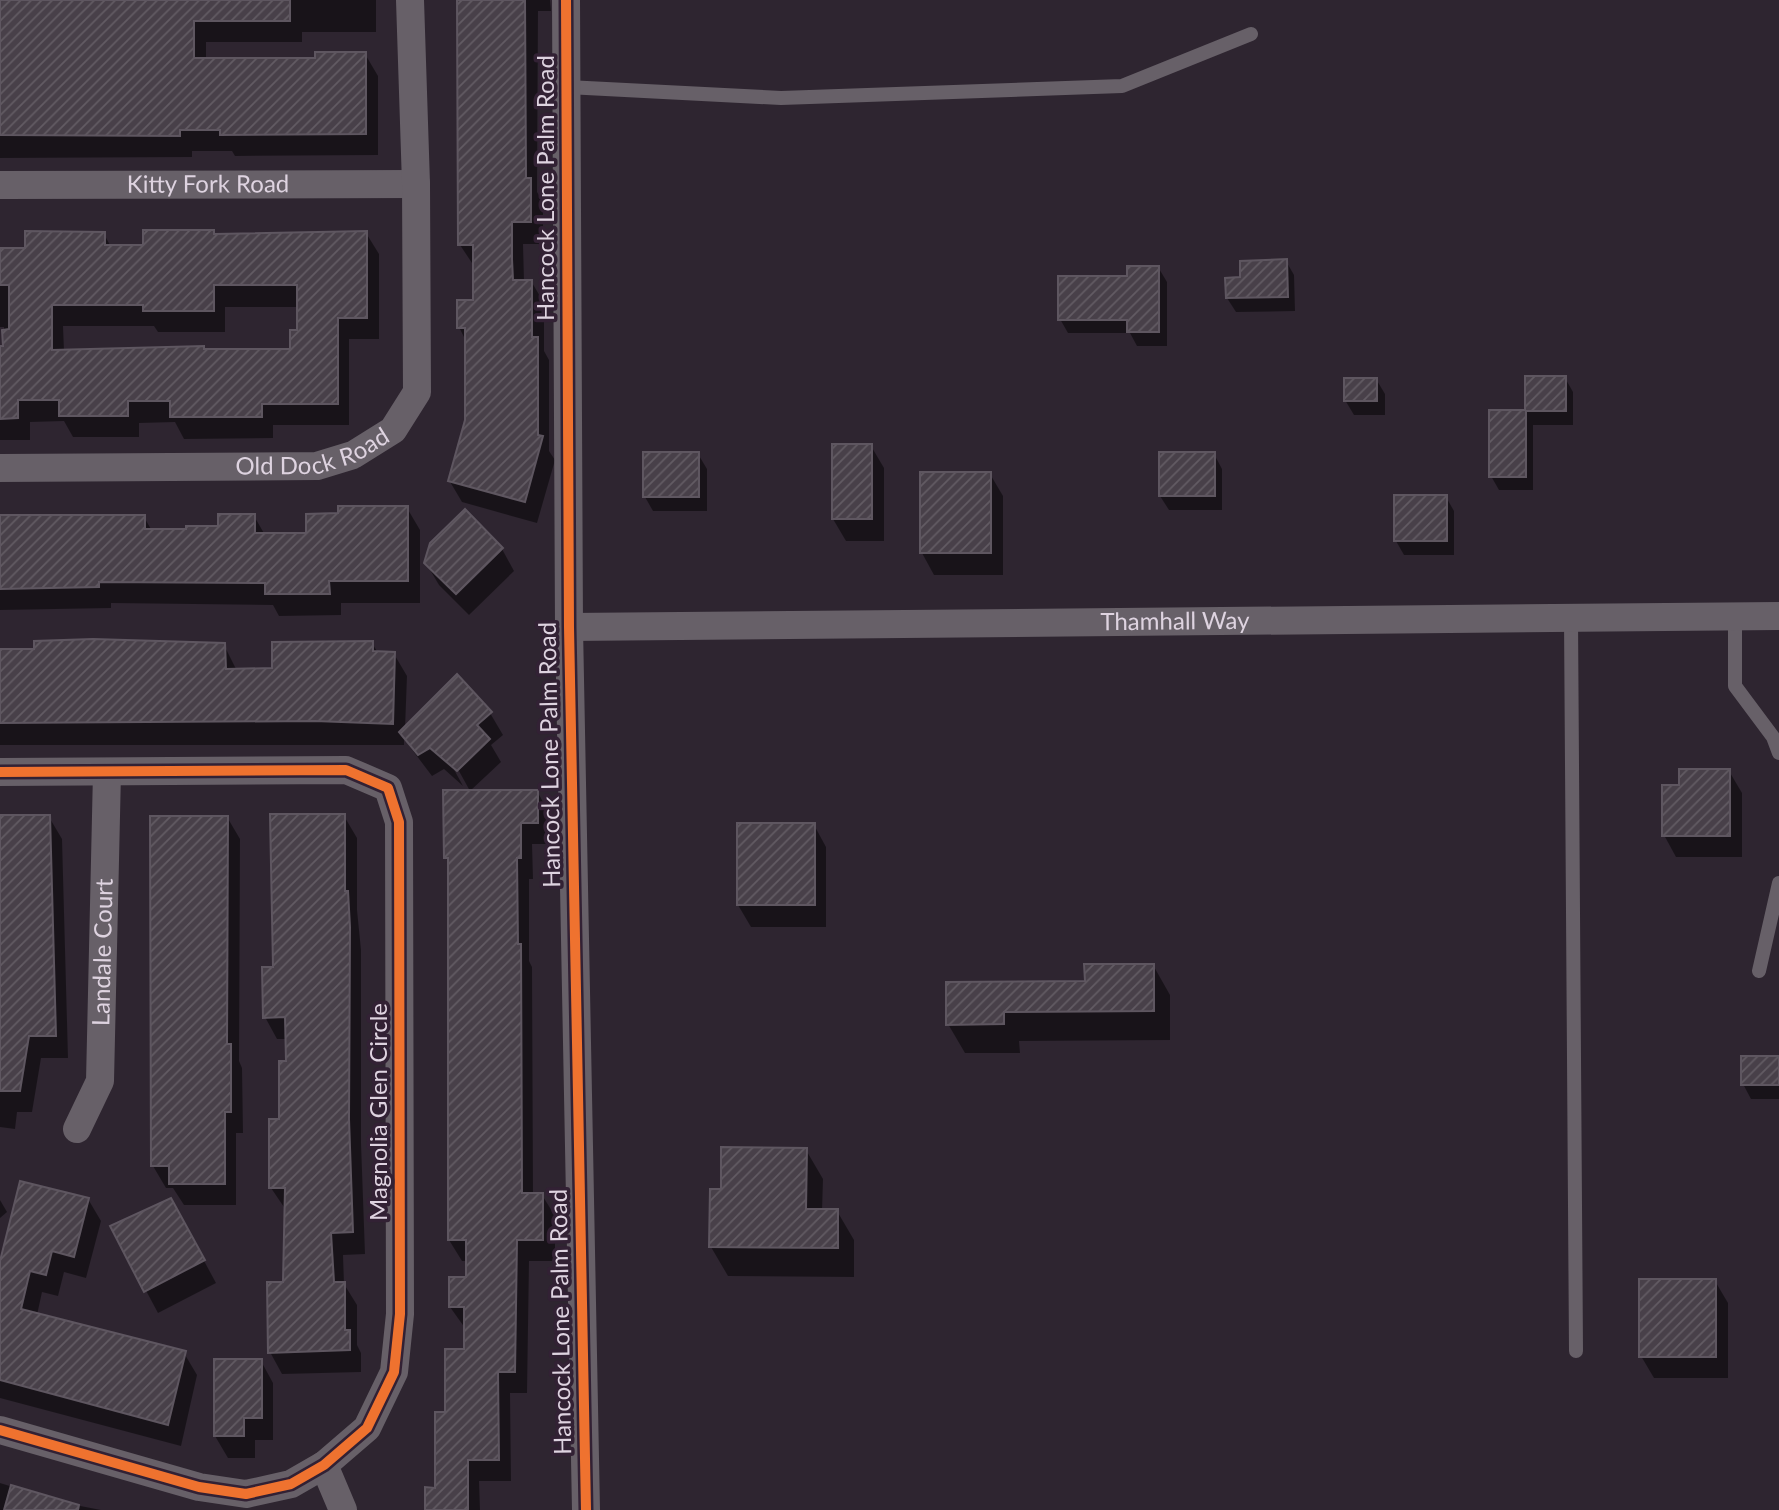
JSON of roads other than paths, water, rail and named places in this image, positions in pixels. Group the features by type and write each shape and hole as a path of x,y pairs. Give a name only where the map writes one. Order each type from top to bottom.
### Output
{"street":[{"name":"Old Dock Road","path":"0,468 317,466 353,455 393,430 417,392 416,184 410,0"},
{"name":"Hancock Lone Palm Road","path":"566,0 569,627 586,1510"},
{"name":"Kitty Fork Road","path":"0,185 416,184"},
{"name":"Thamhall Way","path":"569,627 1779,616"},
{"name":"Magnolia Glen Circle","path":"0,772 346,770 388,788 399,822 400,1314 394,1373 367,1428 324,1465 291,1484 246,1494 199,1488 0,1430"},
{"name":"Landale Court","path":"78,1129 100,1081 107,772"},
{"path":"324,1465 343,1510"}],"lane":[{"path":"567,87 780,97 1122,86 1251,34"},
{"path":"1735,616 1735,686 1773,737 1779,753"},
{"path":"1571,618 1576,1351"},
{"path":"1759,971 1779,883"}]}
